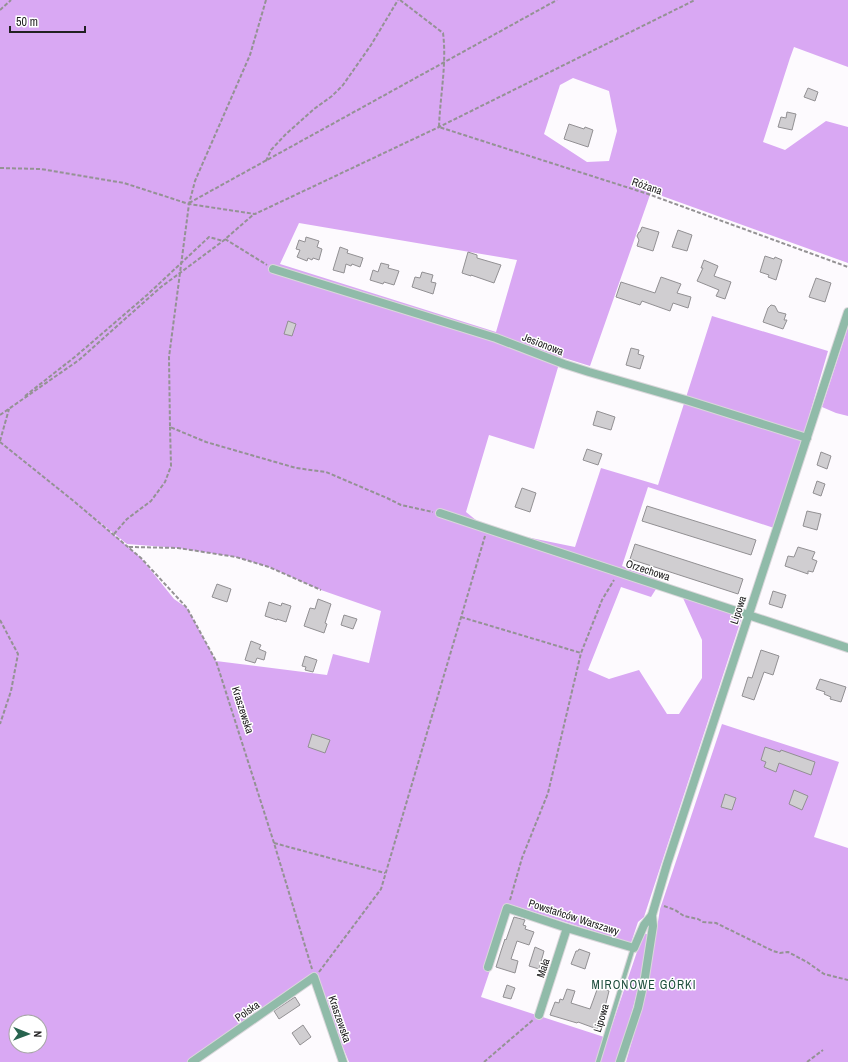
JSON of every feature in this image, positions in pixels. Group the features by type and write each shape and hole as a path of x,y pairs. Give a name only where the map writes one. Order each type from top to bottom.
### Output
{"street":[{"name":"Jesionowa","path":"273,269 496,338 589,372 686,400 807,438"},
{"name":"Lipowa","path":"634,948 644,925 652,915 667,864 848,312"},
{"name":"Orzechowa","path":"440,513 848,648"},
{"name":"Powstańców Warszawy","path":"507,908 634,948"},
{"path":"488,967 507,908"},
{"name":"Lipowa","path":"620,1062 638,1008 645,977 653,926 652,915"},
{"name":"Mała","path":"539,1015 567,928"},
{"name":"Polska","path":"192,1062 314,977"},
{"name":"Kraszewska","path":"314,977 343,1062"}],"lane":[{"name":"Lipowa","path":"598,1062 634,948"}],"path":[{"path":"0,10 11,0"},
{"path":"114,534 127,519 151,501 165,482 171,466 169,356 189,204 195,181 250,55 266,0"},
{"path":"266,161 270,150 286,134 343,85 371,45 399,0 443,33 445,47 440,103 440,127"},
{"path":"189,204 558,0"},
{"path":"0,441 8,409 79,360 161,287 224,240 255,214 440,127 695,0"},
{"name":"Różana","path":"440,127 648,194 848,267"},
{"path":"0,168 41,168 124,183 189,204 255,214"},
{"path":"0,415 76,356 147,295 209,237 224,240 273,269"},
{"path":"170,427 206,442 296,468 326,472 401,505 440,513"},
{"name":"Kraszewska","path":"0,441 141,558 187,608 216,661 274,843 314,977"},
{"path":"314,977 381,889 487,529"},
{"path":"127,547 178,548 236,557 268,568 320,590"},
{"path":"507,908 522,858 548,792 581,653 602,600 618,572"},
{"path":"461,617 581,653"},
{"path":"0,620 18,654 11,691 0,724"},
{"path":"274,843 385,873"},
{"path":"656,902 675,910 684,916 698,919 703,922 716,923 773,951 780,953 788,952 807,962 824,974 848,980"},
{"path":"484,1062 539,1015"},
{"path":"807,1062 823,1050"}],"shaded area":[{"path":"0,0 848,0 848,67 794,47 763,142 785,150 826,121 848,127 848,263 651,192 590,366 561,357 534,449 489,435 466,512 487,529 575,547 601,468 658,485 712,316 828,351 774,528 648,487 622,566 661,581 651,597 621,587 588,670 609,679 639,670 667,714 679,714 702,678 702,640 683,598 742,617 644,917 638,922 631,943 512,905 481,997 604,1037 607,1040 643,934 649,934 636,999 616,1062 349,1062 314,977 192,1062 0,1062","holes":["573,78 609,91 617,131 609,161 587,162 544,134 560,85","299,223 517,260 496,332 280,264","92,516 127,544 178,548 236,557 269,567 321,590 381,611 369,663 333,654 327,675 216,661 187,608 174,599 141,558"]},
{"path":"848,327 848,416 822,407"},
{"path":"722,724 839,762 814,837 848,848 848,1062 626,1062 650,971 660,909"}],"building":[{"path":"808,88 818,92 815,101 804,97"},
{"path":"787,112 796,114 792,130 778,127 781,117 786,118"},
{"path":"569,124 584,129 585,127 593,130 588,147 564,139"},
{"path":"642,227 659,232 653,251 637,246 639,240 637,236"},
{"path":"678,230 692,235 687,251 672,247"},
{"path":"306,237 319,241 317,247 322,249 319,260 313,258 312,260 308,258 307,261 297,257 300,250 296,249 299,240 305,242"},
{"path":"340,247 348,250 347,253 363,258 360,267 352,264 351,266 346,264 344,273 333,270"},
{"path":"468,252 477,255 477,258 501,265 494,283 462,273"},
{"path":"765,256 774,259 775,257 782,260 776,280 768,277 769,275 760,272"},
{"path":"704,260 718,266 714,276 731,282 725,299 716,296 719,290 697,281 703,268 701,268"},
{"path":"381,263 389,265 388,268 399,271 394,285 384,282 383,284 370,280 373,270 378,272"},
{"path":"422,272 433,275 431,282 436,283 433,294 412,287 415,277 420,278"},
{"path":"661,277 681,284 677,293 691,297 688,308 673,303 670,311 642,301 640,305 616,297 621,282 655,293"},
{"path":"816,278 831,283 825,302 809,297"},
{"path":"771,305 775,306 778,312 786,314 784,320 787,320 783,329 763,322 768,308"},
{"path":"288,321 296,324 292,336 284,334"},
{"path":"631,348 639,350 638,354 644,356 640,369 626,365"},
{"path":"597,411 615,417 611,430 593,425"},
{"path":"587,449 602,454 598,465 583,460"},
{"path":"821,452 831,456 827,469 817,465"},
{"path":"817,481 825,484 821,496 813,493"},
{"path":"522,488 536,493 530,512 515,507"},
{"path":"647,506 756,540 751,555 642,521"},
{"path":"807,511 821,514 817,530 803,526"},
{"path":"635,544 743,579 738,594 630,559"},
{"path":"798,547 815,552 812,559 817,561 813,572 808,571 808,574 785,566 788,556 794,557"},
{"path":"217,584 231,589 227,602 212,597"},
{"path":"773,591 786,595 782,608 769,604"},
{"path":"318,599 331,604 325,623 327,624 324,633 304,626 310,608 315,609"},
{"path":"269,602 281,606 282,603 291,606 286,622 265,616"},
{"path":"344,615 357,619 353,629 341,625"},
{"path":"251,641 261,645 259,649 266,652 264,660 257,658 255,663 245,660"},
{"path":"761,650 779,656 773,675 764,672 754,700 742,696 748,677 752,678"},
{"path":"305,656 317,660 313,672 305,670 306,667 302,666"},
{"path":"820,679 846,687 841,702 830,699 831,697 824,694 825,692 816,689"},
{"path":"312,734 330,740 325,753 308,747"},
{"path":"765,747 780,752 781,750 815,762 811,775 779,763 776,772 764,767 766,762 761,760"},
{"path":"794,790 808,796 802,810 789,804"},
{"path":"725,794 736,798 732,810 721,807"},
{"path":"514,917 525,920 523,925 526,926 525,929 534,932 529,945 517,941 511,959 518,961 515,973 496,967"},
{"path":"535,947 544,951 539,969 529,966"},
{"path":"579,949 590,953 585,969 571,964 576,951"},
{"path":"507,985 515,988 511,999 503,997"},
{"path":"598,987 609,991 604,1011 597,1029 578,1022 577,1023 550,1015 555,1002 559,1003 560,999 563,1000 567,989 575,991 571,1003 590,1009"},
{"path":"295,997 300,1005 279,1019 274,1011"},
{"path":"303,1025 311,1037 300,1045 292,1033"}],"district":[{"name":"MIRONOWE GÓRKI","path":"644,985"}]}
